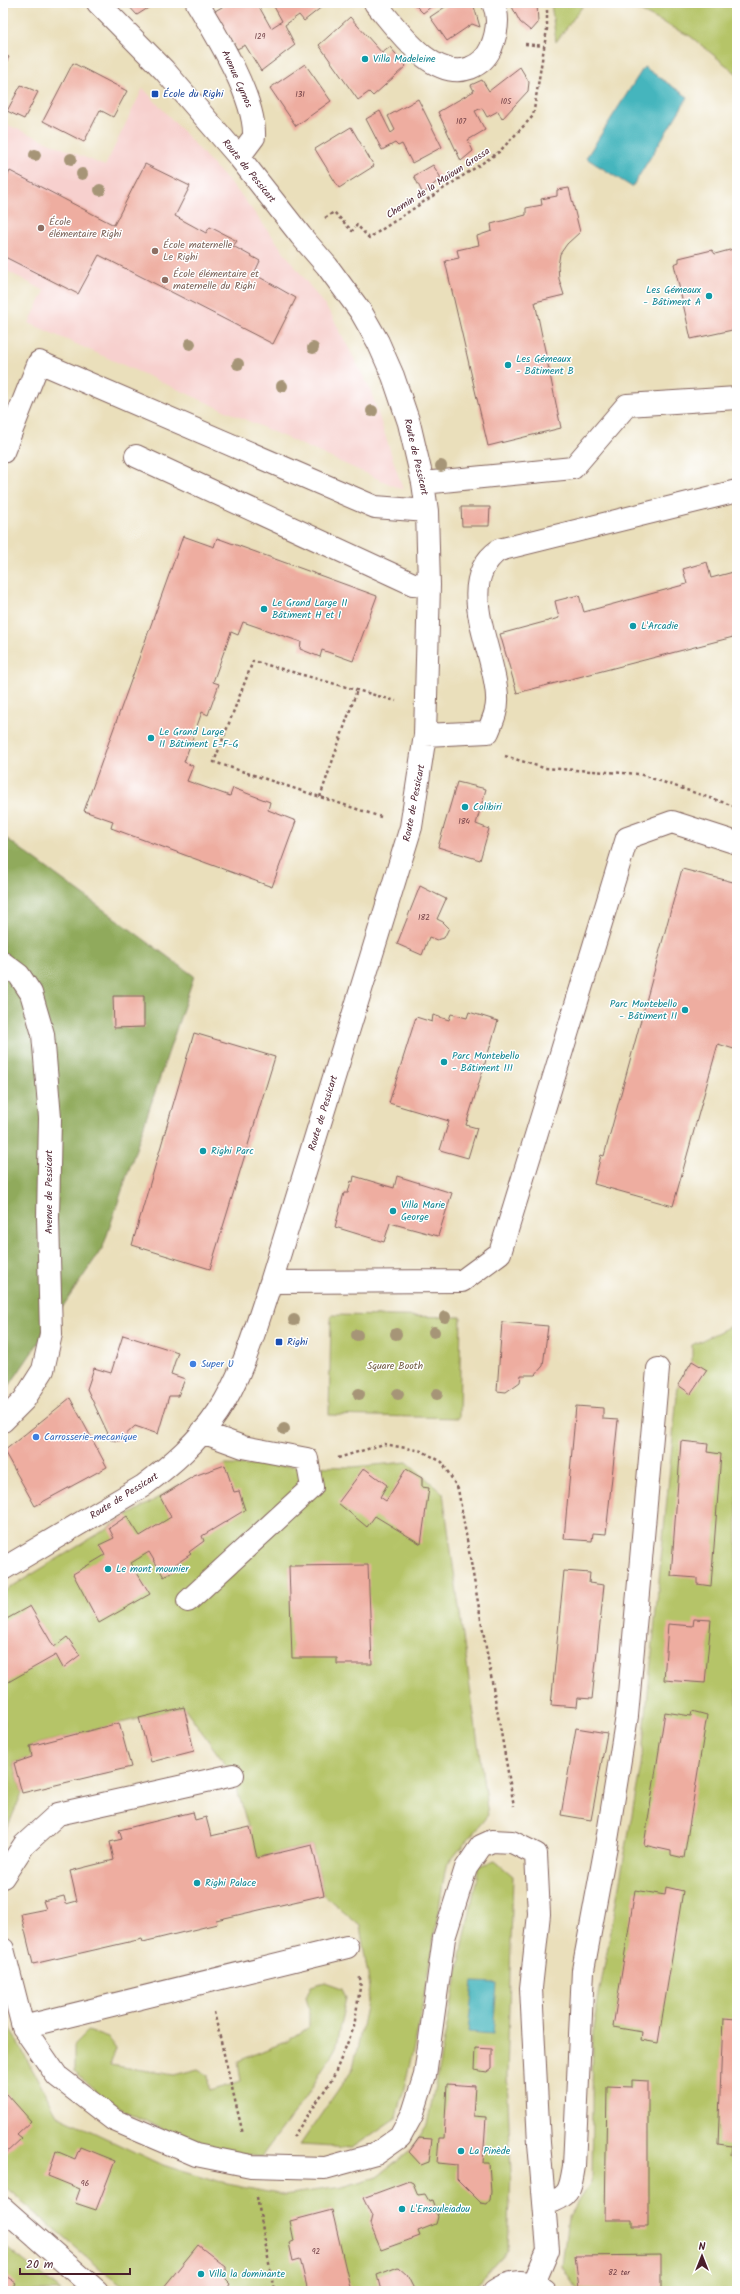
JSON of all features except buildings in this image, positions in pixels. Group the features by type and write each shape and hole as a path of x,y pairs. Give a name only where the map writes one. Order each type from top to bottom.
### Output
{"street":[{"name":"Route de Pessicart","path":"3,1569 142,1486 180,1457 219,1411 237,1375 271,1282 411,827 424,735 429,585 427,511 423,482 409,423 378,342 361,312 327,266 301,236 239,157 164,70 98,3"},
{"name":"Avenue Cyrnos","path":"197,3 220,40 251,111 254,137 239,157"},
{"path":"375,3 418,52 431,62 453,70 464,70 476,66 486,57 497,28 493,3"},
{"path":"3,452 40,362 375,507 427,511"},
{"path":"423,482 573,468 627,405 737,398"},
{"path":"136,456 413,584 429,585"},
{"path":"424,735 488,732 496,713 497,696 476,584 491,556 499,550 737,491"},
{"path":"271,1282 462,1281 500,1253 627,838 672,822 737,843"},
{"name":"Avenue de Pessicart","path":"3,963 20,975 32,993 44,1034 50,1118 48,1217 51,1334 44,1370 24,1400 3,1421"},
{"path":"545,2204 560,2200 570,2190 574,2166 583,1970 606,1846 627,1716 658,1369"},
{"path":"188,1601 312,1487 307,1459 243,1447 202,1432"},
{"path":"3,1877 24,1845 58,1814 233,1774"},
{"path":"3,1950 23,2027 57,2076 114,2120 196,2155 262,2167 326,2168 376,2154 400,2137 413,2113 425,2075 444,1938 466,1868 481,1846 492,1841 512,1842 536,1854 539,1882 539,1914 531,1988 539,2143 548,2250 539,2287 516,2282 504,2284 494,2291"},
{"path":"23,2027 347,1947"},
{"path":"3,2208 98,2291"}],"path":[{"name":"Chemin de la Maïoun Grossa","path":"301,236 334,212 352,232 358,225 369,238 499,152 533,116 547,29 548,3"},
{"path":"411,827 214,762 253,661 425,708"},
{"path":"320,797 357,690"},
{"path":"503,756 544,768 639,774 737,807"},
{"path":"307,1459 334,1459 384,1444 422,1451 442,1462 458,1489 514,1806"},
{"path":"262,2167 334,2078 354,2027 361,1981 347,1947"},
{"path":"206,1983 262,2167 274,2291"}],"shaded area":[{"name":"École élémentaire et maternelle du Righi","path":"143,88 241,195 331,314 370,389 403,490 29,323 45,291 3,269 3,123 105,166"}],"green space":[{"path":"551,3 585,3 556,42"},
{"path":"624,3 737,3 737,74 690,36"},
{"path":"3,836 194,976 103,1247 3,1395"},
{"name":"Square Booth","path":"331,1315 461,1317 459,1418 329,1415"},
{"path":"737,1323 737,2291 579,2291 562,2267 568,2217 591,2182 593,2028 641,1765 678,1385 692,1361 692,1345"},
{"path":"407,1462 443,1493 488,1815 446,1866 418,2030 397,2117 352,2148 300,2145 353,2068 370,1988 360,1926 324,1895 312,1845 257,1858 233,1775 184,1707 30,1746 32,1757 14,1763 22,1793 3,1838 3,1592 177,1486 225,1465 353,1467"},
{"path":"495,1861 513,1876 507,2075 511,2173 508,2250 470,2291 131,2291 103,2271 3,2185 3,1999 9,2026 57,2115 163,2165 217,2182 283,2195 342,2187 377,2177 409,2152 427,2125 479,1866"},
{"path":"325,1982 342,1988 346,1998 335,2049 306,2097 261,2157 223,2150 186,2138 151,2124 111,2103 74,2072 74,2045 88,2031 108,2038 116,2049 110,2065 174,2075 198,2069 208,2075 209,2091 241,2082 238,2061 286,2042 309,2027 309,2008 306,1998 311,1986"},
{"path":"3,2244 61,2291 3,2291"}],"water":[{"path":"644,67 688,97 632,187 586,158"},
{"path":"473,1982 497,1983 493,2034 468,2032"}],"place":[{"name":"Villa Madeleine","path":"365,59"},
{"name":"École du Righi","path":"155,94"},
{"name":"École élémentaire Righi","path":"41,228"},
{"name":"École maternelle Le Righi","path":"155,251"},
{"name":"École élémentaire et maternelle du Righi","path":"165,280"},
{"name":"Les Gémeaux - Bâtiment A","path":"709,296"},
{"name":"Les Gémeaux - Bâtiment B","path":"508,365"},
{"name":"Le Grand Large II Bâtiment H et I","path":"264,609"},
{"name":"L'Arcadie","path":"633,626"},
{"name":"Le Grand Large II Bâtiment E-F-G","path":"151,738"},
{"name":"Colibiri","path":"465,807"},
{"name":"Parc Montebello - Bâtiment II","path":"685,1010"},
{"name":"Parc Montebello - Bâtiment III","path":"444,1062"},
{"name":"Righi Parc","path":"203,1151"},
{"name":"Villa Marie George","path":"393,1211"},
{"name":"Righi","path":"279,1342"},
{"name":"Super U","path":"193,1364"},
{"name":"Carrosserie-mecanique","path":"36,1437"},
{"name":"Le mont mounier","path":"108,1569"},
{"name":"Righi Palace","path":"197,1883"},
{"name":"La Pinède","path":"461,2151"},
{"name":"L'Ensouleiadou","path":"402,2209"},
{"name":"Villa la dominante","path":"201,2274"}]}
